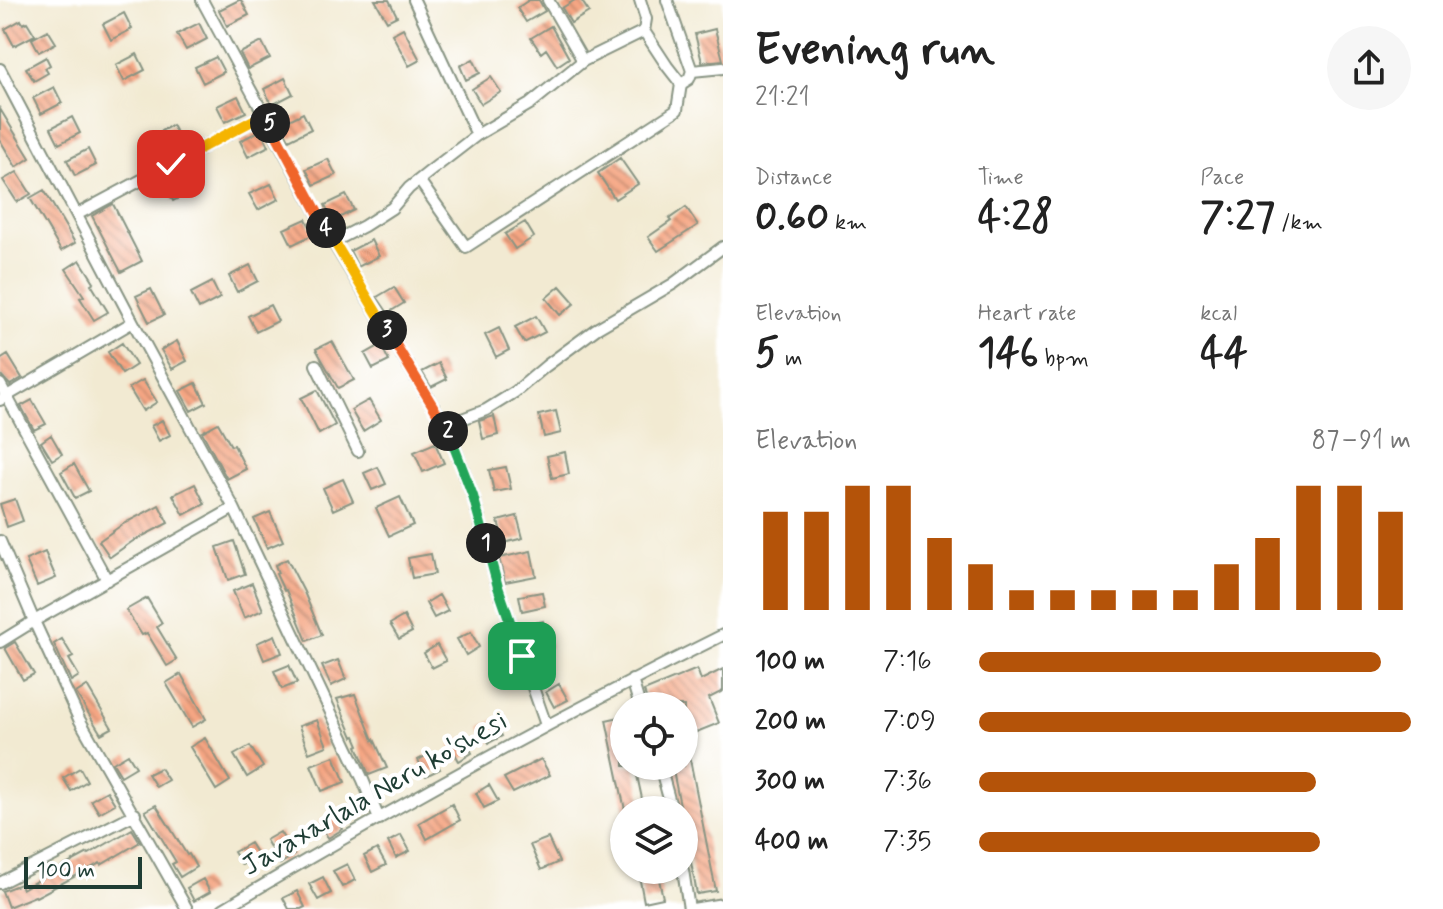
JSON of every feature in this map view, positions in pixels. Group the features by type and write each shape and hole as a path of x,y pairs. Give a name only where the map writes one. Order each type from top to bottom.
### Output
{"street":[{"path":"202,0 333,242 446,425 473,496 498,587 546,725"},
{"path":"414,0 477,135"},
{"path":"548,0 583,61"},
{"path":"419,180 466,247 677,110 681,84 644,31 646,19 640,0"},
{"path":"667,0 692,71 689,79 681,84"},
{"path":"333,242 392,208 409,188 477,135 530,104 583,61 644,31"},
{"path":"692,71 723,68"},
{"path":"0,69 234,508 379,819"},
{"path":"78,214 265,114"},
{"path":"446,425 486,410 515,392 596,329 673,284 723,247"},
{"path":"4,397 133,322"},
{"path":"316,365 358,451"},
{"path":"0,384 4,397 107,580"},
{"path":"0,642 234,508"},
{"path":"0,541 79,719 187,909"},
{"name":"Javaxarlala Neru ko'shesi","path":"223,909 546,725 723,635"},
{"path":"632,680 636,692"},
{"path":"0,883 135,814"},
{"path":"686,884 691,909 723,904"}],"building":[{"path":"239,0 249,15 227,26 219,10"},
{"path":"375,0 389,0 397,16 387,21"},
{"path":"529,0 539,0 545,11 526,22 517,8"},
{"path":"581,0 589,12 571,23 562,8"},
{"path":"124,13 132,29 111,40 103,24"},
{"path":"21,20 23,24 27,22 35,35 14,46 5,29"},
{"path":"199,23 207,39 186,50 177,34"},
{"path":"551,26 569,58 557,66 546,49 541,53 531,38"},
{"path":"403,28 420,60 409,66 392,34"},
{"path":"715,29 723,60 702,62 695,34"},
{"path":"48,30 56,43 39,52 32,39"},
{"path":"262,42 270,58 248,69 240,53"},
{"path":"137,54 145,70 124,81 116,65"},
{"path":"46,57 50,65 45,68 48,73 34,81 26,68"},
{"path":"216,57 224,72 203,83 195,67"},
{"path":"473,59 480,73 466,80 460,66"},
{"path":"491,77 501,92 481,104 472,89"},
{"path":"285,78 293,94 272,105 264,89"},
{"path":"54,87 62,103 41,114 33,98"},
{"path":"238,96 246,112 225,122 217,106"},
{"path":"0,109 30,158 16,167 0,140"},
{"path":"303,113 311,129 289,140 281,124"},
{"path":"72,117 80,133 59,144 51,128"},
{"path":"172,125 184,148 173,154 161,131"},
{"path":"261,130 269,146 248,157 240,141"},
{"path":"88,149 96,165 75,176 67,160"},
{"path":"620,158 638,184 615,199 598,173"},
{"path":"328,159 336,175 314,185 306,169"},
{"path":"17,172 31,194 17,202 3,180"},
{"path":"187,175 195,190 173,201 165,185"},
{"path":"271,184 279,199 258,210 249,194"},
{"path":"44,190 75,243 61,251 30,198"},
{"path":"346,195 354,210 333,221 325,205"},
{"path":"113,204 142,261 121,272 92,216"},
{"path":"686,207 698,225 658,251 648,237"},
{"path":"306,219 314,234 292,245 284,229"},
{"path":"525,222 534,237 515,249 505,234"},
{"path":"371,240 379,256 358,267 350,251"},
{"path":"80,260 108,312 94,320 80,298 84,296 66,269"},
{"path":"250,265 258,281 237,292 229,276"},
{"path":"212,282 220,298 199,309 191,293"},
{"path":"560,286 575,303 560,315 546,298"},
{"path":"394,287 404,303 388,313 377,297"},
{"path":"151,289 164,315 149,322 136,296"},
{"path":"270,305 278,321 256,332 248,316"},
{"path":"536,316 545,332 524,343 515,327"},
{"path":"499,328 509,350 496,357 485,335"},
{"path":"177,341 187,361 172,369 161,350"},
{"path":"332,341 354,380 338,388 316,349"},
{"path":"122,343 136,365 122,374 108,352"},
{"path":"381,345 389,361 373,369 365,354"},
{"path":"8,355 22,378 10,385 0,374 0,360"},
{"path":"439,363 447,379 431,387 422,372"},
{"path":"143,380 157,402 143,411 129,388"},
{"path":"196,383 206,403 191,411 180,391"},
{"path":"317,390 335,425 319,434 301,398"},
{"path":"32,400 46,424 34,430 21,406"},
{"path":"369,400 381,420 363,431 351,410"},
{"path":"556,411 561,433 544,437 539,415"},
{"path":"494,416 498,435 483,439 479,421"},
{"path":"162,420 170,435 159,441 151,426"},
{"path":"218,423 246,469 227,479 202,432"},
{"path":"51,435 62,454 52,460 41,442"},
{"path":"435,443 444,463 423,472 414,452"},
{"path":"565,452 569,474 552,478 547,456"},
{"path":"74,464 89,491 75,498 61,472"},
{"path":"378,467 386,484 372,490 364,473"},
{"path":"506,467 511,489 494,492 489,470"},
{"path":"343,479 353,501 333,510 323,488"},
{"path":"195,484 205,504 184,515 173,495"},
{"path":"400,497 413,525 389,536 376,508"},
{"path":"15,499 23,521 7,527 0,504"},
{"path":"159,505 168,523 110,557 99,541"},
{"path":"270,512 283,541 267,548 254,519"},
{"path":"517,516 523,538 504,543 498,521"},
{"path":"234,541 245,574 228,580 217,547"},
{"path":"531,551 536,576 505,582 499,558"},
{"path":"45,552 56,578 37,586 26,560"},
{"path":"431,554 435,574 412,578 408,558"},
{"path":"287,559 322,635 307,641 276,574 275,565"},
{"path":"252,583 263,610 244,618 233,591"},
{"path":"542,592 545,606 522,611 519,596"},
{"path":"439,595 448,611 434,618 426,603"},
{"path":"147,598 162,623 157,627 177,660 167,666 147,633 142,635 126,610"},
{"path":"404,616 412,632 399,639 390,624"},
{"path":"543,621 550,647 530,652 522,626"},
{"path":"471,632 479,647 466,655 457,639"},
{"path":"275,635 282,653 264,660 257,643"},
{"path":"62,639 73,657 69,659 79,676 71,681 54,644"},
{"path":"15,642 34,674 23,680 5,648"},
{"path":"437,645 446,661 432,668 424,653"},
{"path":"338,660 346,679 331,686 322,666"},
{"path":"289,665 297,683 282,689 274,671"},
{"path":"697,669 701,680 723,669 723,691 709,698 719,723 698,731 698,692 644,691"},
{"path":"181,674 206,719 192,727 166,683"},
{"path":"559,684 568,700 554,707 546,692"},
{"path":"87,686 112,728 101,734 76,693"},
{"path":"355,694 387,768 369,775 359,745 337,699"},
{"path":"317,720 327,746 309,753 299,726"},
{"path":"494,720 502,736 489,743 481,727"},
{"path":"205,738 230,781 216,790 190,747"},
{"path":"464,738 472,753 459,761 450,745"},
{"path":"250,746 263,767 247,777 234,755"},
{"path":"431,753 440,769 426,776 418,760"},
{"path":"128,754 136,767 121,776 113,763"},
{"path":"334,756 345,782 322,791 311,765"},
{"path":"541,759 550,775 513,793 504,778"},
{"path":"80,768 87,781 71,791 63,778"},
{"path":"160,768 168,780 156,787 148,774"},
{"path":"619,780 638,780 641,796 622,796"},
{"path":"675,780 694,780 697,796 678,796"},
{"path":"489,785 498,801 484,808 476,793"},
{"path":"107,791 115,804 99,813 91,800"},
{"path":"698,800 716,891 697,894 695,884 698,884"},
{"path":"452,804 460,820 427,839 419,823"},
{"path":"156,805 196,867 180,877 172,864 176,862 145,811"},
{"path":"333,814 343,829 328,838 319,822"},
{"path":"132,829 140,842 101,865 36,897 8,907 2,891 20,884 22,889"},
{"path":"280,832 294,855 280,864 266,840"},
{"path":"401,835 410,851 396,858 388,842"},
{"path":"548,838 559,862 541,870 530,845"},
{"path":"250,843 258,856 242,865 234,852"},
{"path":"377,849 386,865 372,872 364,856"},
{"path":"347,864 355,880 342,887 333,871"},
{"path":"323,877 331,893 318,900 309,884"},
{"path":"203,879 210,892 194,901 187,888"},
{"path":"641,884 660,884 663,898 644,902"},
{"path":"297,891 305,907 289,909 283,898"}],"route":[{"path":"171,164 265,114 333,242 446,425 473,496 498,587 522,656"}]}
